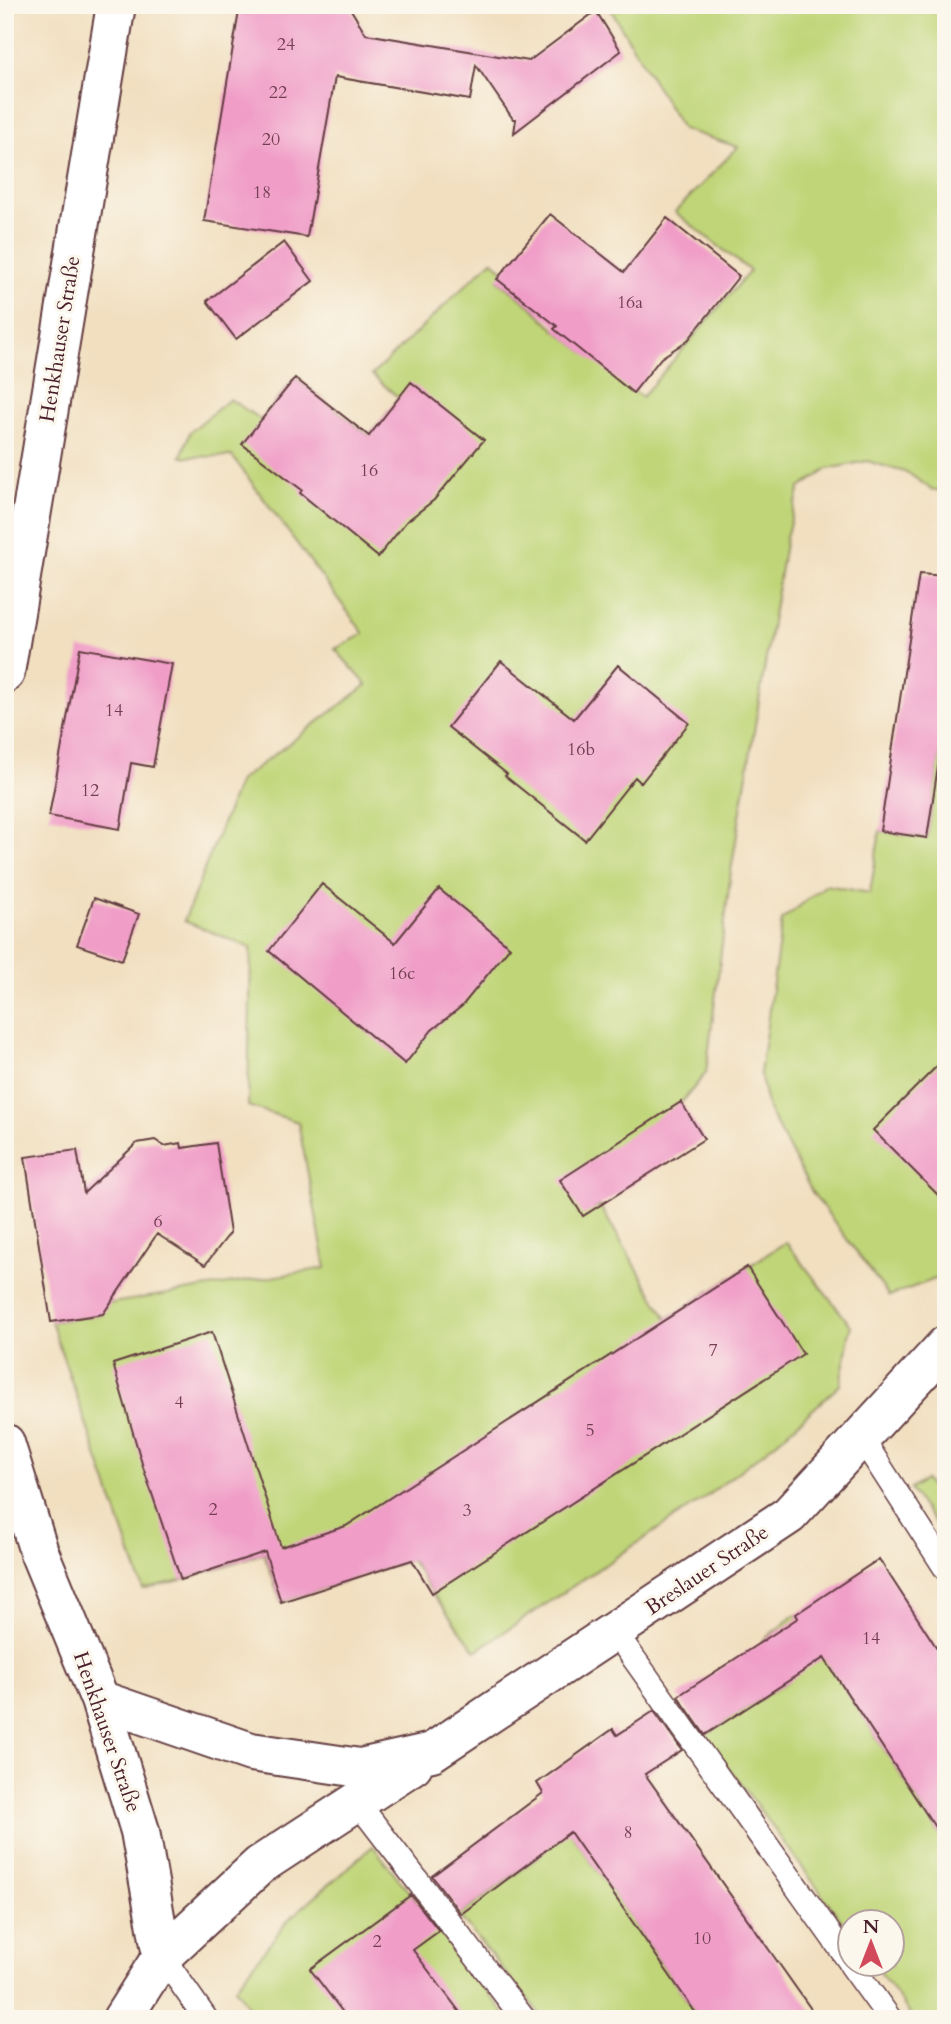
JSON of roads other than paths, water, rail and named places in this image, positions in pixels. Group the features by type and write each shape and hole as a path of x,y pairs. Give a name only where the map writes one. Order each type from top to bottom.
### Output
{"street":[{"name":"Henkhauser Straße","path":"5,673 116,5"},
{"name":"Breslauer Straße","path":"162,1956 260,1865 789,1515 946,1345"},
{"name":"Henkhauser Straße","path":"5,1443 39,1552 100,1700 140,1831 162,1956"},
{"name":"Breslauer Straße","path":"100,1700 251,1752 360,1768 432,1752"},
{"path":"121,2019 162,1956"}],"lane":[{"path":"861,1437 946,1569"},
{"path":"615,1632 836,1943"},
{"path":"357,1802 524,2019"},
{"path":"162,1956 206,2019"},
{"path":"861,1979 890,2019"}]}
